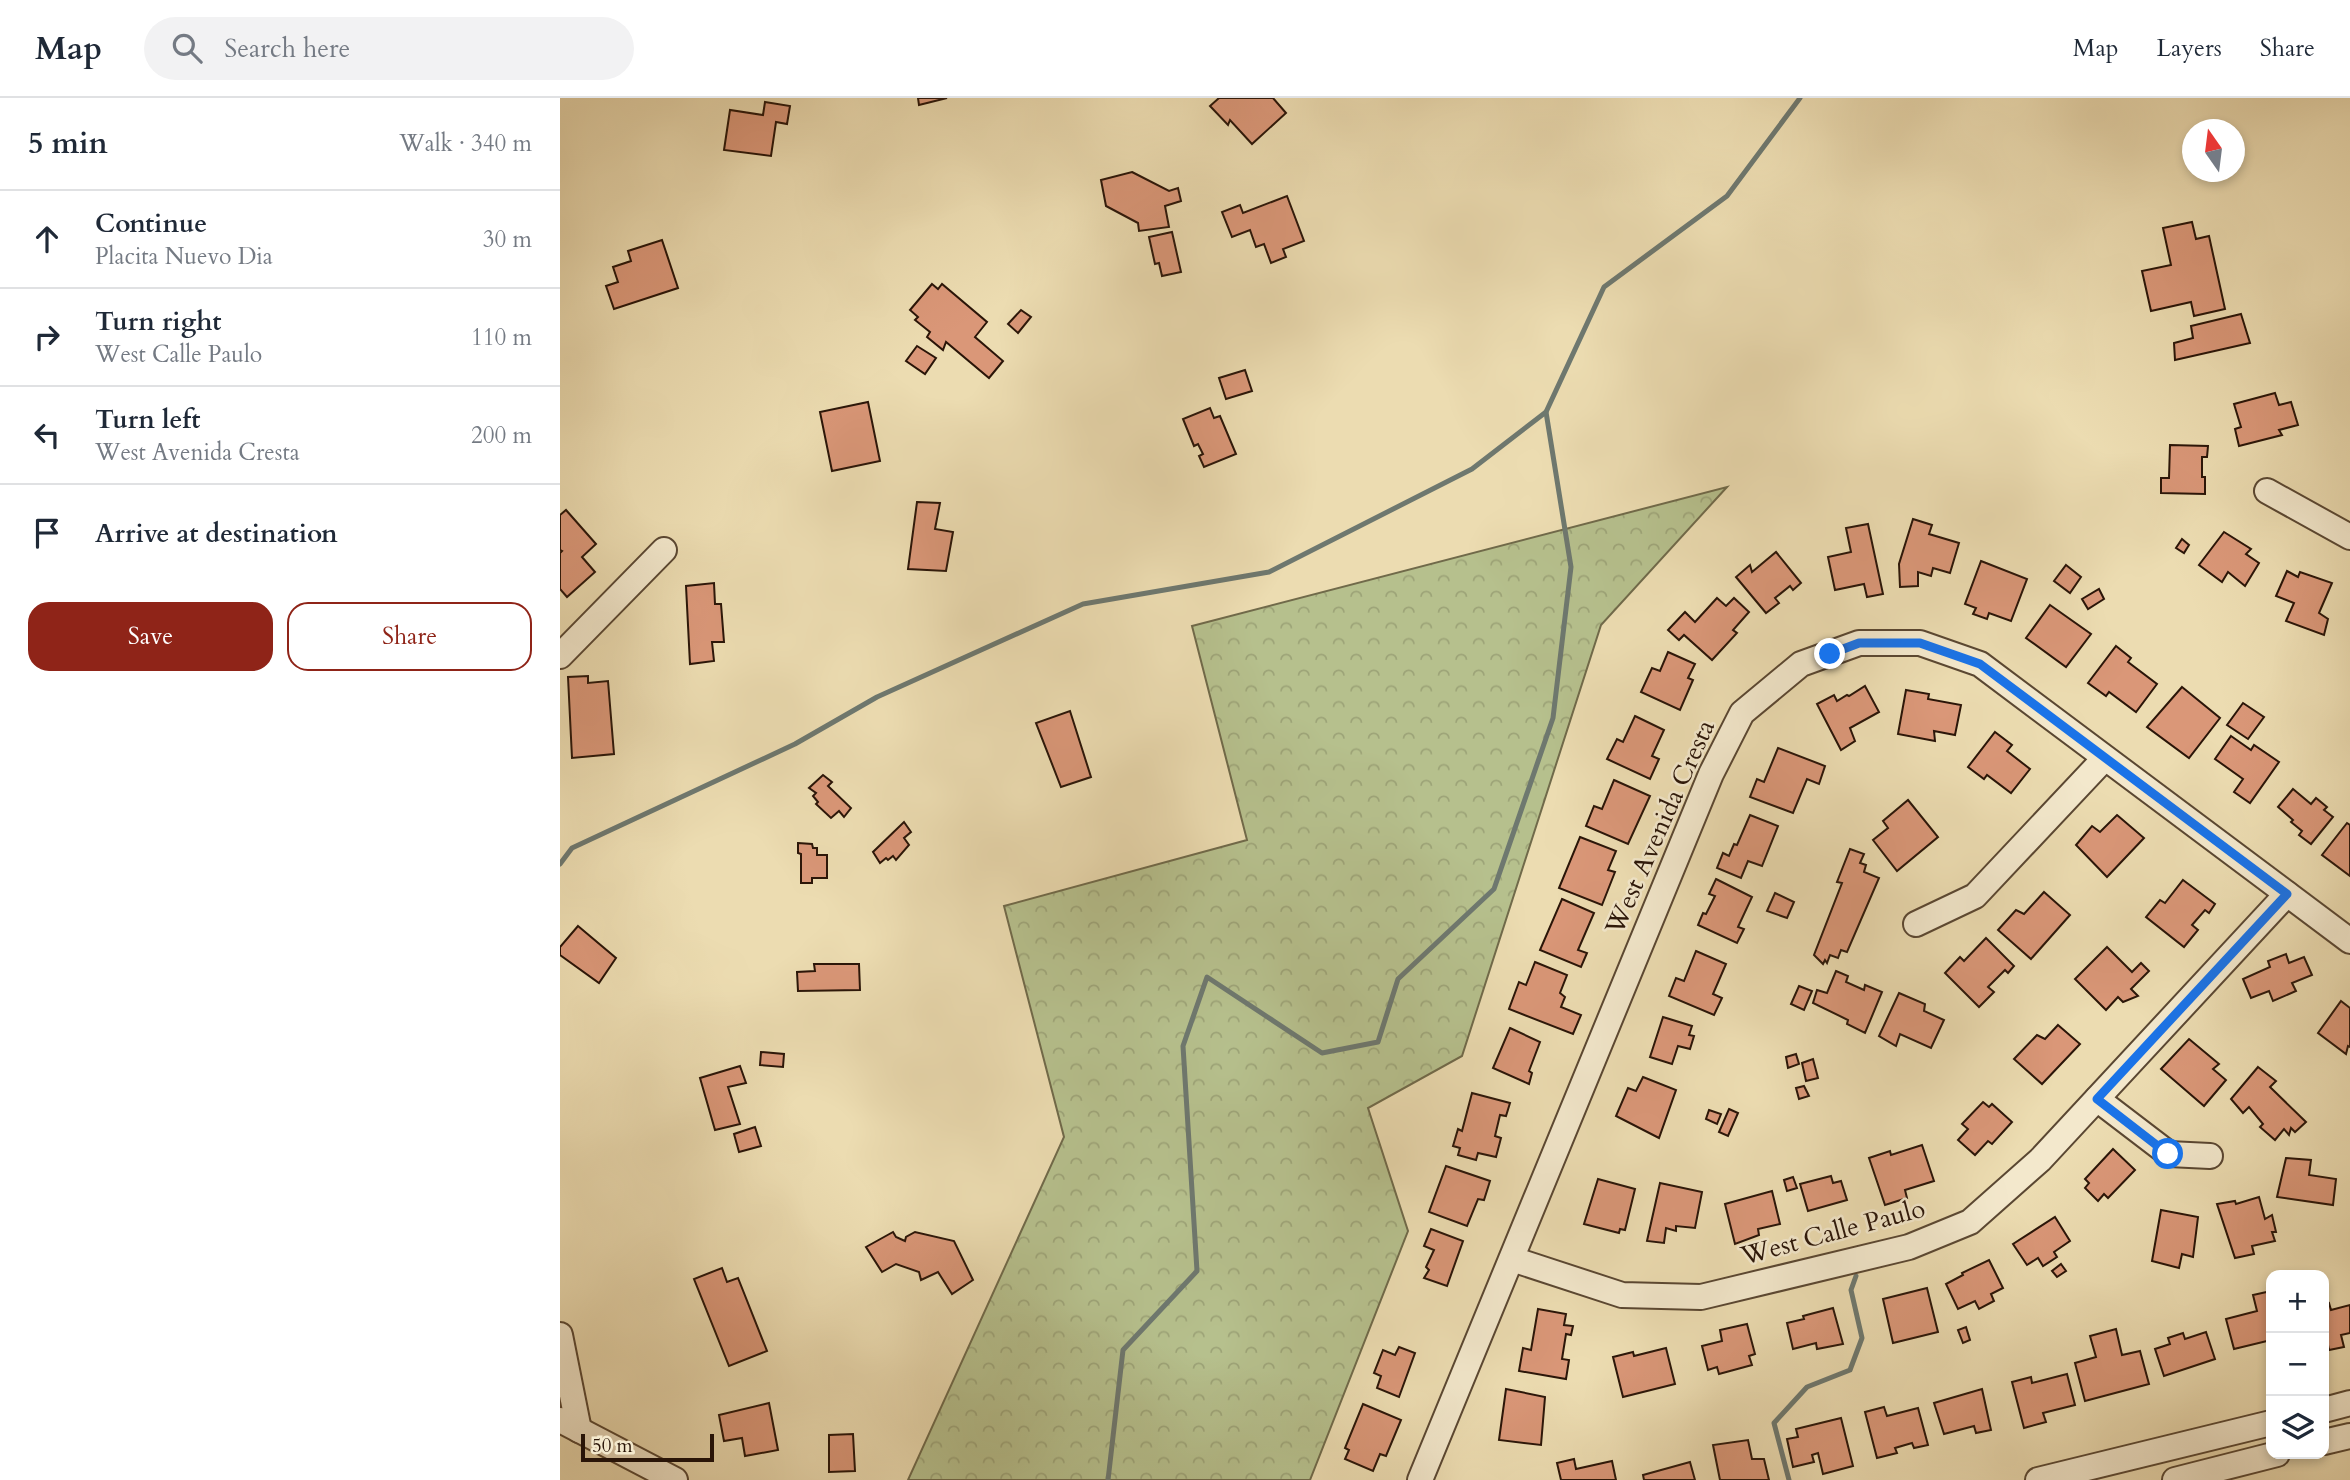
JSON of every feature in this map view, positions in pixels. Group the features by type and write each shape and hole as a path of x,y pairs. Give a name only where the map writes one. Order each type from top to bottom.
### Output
{"street":[{"path":"2267,491 2350,537"},
{"path":"560,656 664,550"},
{"name":"West Avenida Cresta","path":"1420,1480 1711,774 1742,713 1801,664 1859,643 1920,643 1980,664 2350,942"},
{"path":"1916,924 1975,896 2104,759"},
{"name":"West Calle Paulo","path":"1512,1259 1622,1295 1701,1297 1909,1247 1970,1222 2040,1160 2287,894"},
{"path":"2097,1099 2168,1154 2210,1156"},
{"path":"560,1335 570,1425 675,1480"},
{"path":"2329,1409 2350,1403"},
{"path":"2038,1480 2266,1424"},
{"path":"2329,1441 2350,1436"},
{"path":"2175,1480 2266,1457"}],"green space":[{"path":"1727,487 1601,625 1462,1056 1368,1108 1408,1231 1310,1480 908,1480 1064,1137 1004,906 1247,840 1192,626"}],"building":[{"path":"918,98 947,98 919,105"},
{"path":"1219,98 1273,98 1286,113 1252,144 1230,120 1228,125 1210,106"},
{"path":"765,102 790,106 787,124 776,122 771,156 724,150 730,110 763,115"},
{"path":"1132,172 1169,191 1178,188 1181,201 1165,206 1169,227 1139,231 1138,223 1106,206 1101,180"},
{"path":"1287,196 1304,241 1283,249 1286,257 1271,263 1264,244 1256,247 1250,230 1232,237 1222,212 1240,205 1243,213"},
{"path":"2192,222 2196,239 2209,236 2225,309 2194,316 2191,302 2151,311 2142,271 2171,265 2163,228"},
{"path":"1172,232 1181,272 1162,276 1159,263 1155,264 1149,237"},
{"path":"662,240 678,288 614,309 606,286 618,282 613,267 631,261 628,251"},
{"path":"932,284 938,289 942,284 987,322 975,337 1003,361 989,378 946,342 943,350 927,337 930,332 915,320 918,317 910,310"},
{"path":"1021,310 1031,317 1018,333 1008,324"},
{"path":"2241,314 2250,343 2175,360 2174,343 2193,338 2191,326"},
{"path":"917,346 936,358 925,374 906,361"},
{"path":"1245,370 1252,391 1226,399 1219,378"},
{"path":"2275,393 2279,405 2291,402 2298,425 2279,430 2282,435 2239,446 2235,429 2241,427 2234,404"},
{"path":"868,402 880,461 832,471 820,412"},
{"path":"1210,408 1214,418 1220,416 1236,454 1204,467 1199,456 1203,454 1198,444 1194,446 1183,419"},
{"path":"2170,445 2208,446 2207,457 2202,457 2205,494 2161,493 2161,478 2169,478"},
{"path":"917,502 940,503 935,529 953,532 946,571 908,569"},
{"path":"566,510 596,544 582,557 595,572 567,597 560,589 560,515"},
{"path":"1913,519 1932,525 1929,534 1959,543 1950,573 1933,568 1931,576 1918,572 1918,586 1900,587 1899,564"},
{"path":"1868,524 1883,594 1867,597 1864,584 1835,590 1828,557 1851,552 1846,528"},
{"path":"2224,532 2251,549 2246,554 2259,563 2245,586 2228,572 2222,582 2199,565"},
{"path":"2182,539 2189,545 2184,553 2176,548"},
{"path":"1776,552 1801,583 1793,590 1790,586 1775,598 1779,603 1766,613 1736,577 1750,565 1752,572"},
{"path":"1981,561 2027,579 2011,621 1989,613 1987,619 1973,614 1976,608 1965,604"},
{"path":"2066,565 2081,577 2070,593 2054,581"},
{"path":"2287,571 2298,577 2300,572 2332,583 2319,613 2328,619 2324,635 2286,621 2294,603 2276,596"},
{"path":"714,583 715,604 721,604 724,642 712,642 714,661 690,664 686,586"},
{"path":"2099,589 2104,599 2088,609 2082,599"},
{"path":"1717,598 1726,606 1734,598 1749,612 1733,630 1737,633 1712,660 1684,635 1679,640 1668,630 1685,612 1695,622"},
{"path":"2050,605 2091,634 2066,667 2026,638"},
{"path":"2116,646 2131,658 2128,662 2157,684 2136,712 2109,692 2106,696 2088,683"},
{"path":"1668,652 1695,664 1688,678 1693,680 1680,710 1641,692 1652,668 1660,671"},
{"path":"588,676 588,683 608,681 614,754 572,758 568,677"},
{"path":"1865,686 1879,712 1850,728 1855,741 1841,750 1817,704 1834,695 1837,701"},
{"path":"2182,687 2220,718 2189,758 2147,727"},
{"path":"1906,690 1929,694 1928,699 1961,705 1955,735 1934,731 1935,741 1898,734"},
{"path":"2243,703 2264,717 2248,739 2227,725"},
{"path":"1070,711 1091,777 1061,787 1036,723"},
{"path":"1635,716 1664,730 1652,756 1659,759 1650,779 1607,759 1617,739 1623,742"},
{"path":"1995,732 2012,745 2007,751 2030,769 2011,793 1987,775 1984,779 1968,767"},
{"path":"2231,736 2251,750 2254,745 2279,762 2250,803 2234,792 2243,779 2215,759"},
{"path":"1778,748 1825,766 1819,784 1807,779 1793,813 1750,797 1757,779 1764,782"},
{"path":"823,775 832,782 828,786 851,808 844,817 839,811 831,818 816,804 818,802 813,796 816,793 809,788"},
{"path":"1614,780 1650,796 1628,844 1586,826 1594,806 1602,809"},
{"path":"2293,789 2311,804 2316,798 2327,807 2324,810 2333,817 2311,844 2299,835 2302,831 2278,807"},
{"path":"1908,800 1938,837 1897,871 1873,840 1888,828 1883,821"},
{"path":"1750,815 1778,826 1762,866 1748,861 1741,878 1717,868 1723,853 1729,856 1734,844 1737,845"},
{"path":"2117,815 2144,838 2107,877 2076,845 2092,826 2100,832"},
{"path":"904,822 911,832 904,838 909,845 896,860 893,856 880,863 873,852"},
{"path":"2347,823 2350,825 2350,876 2322,855"},
{"path":"1580,837 1616,851 1608,870 1615,872 1602,905 1559,888"},
{"path":"798,843 812,844 813,848 817,848 817,855 827,855 827,878 812,878 812,883 801,883 801,854 798,853"},
{"path":"1850,849 1864,854 1860,863 1866,865 1864,872 1879,878 1847,952 1841,950 1838,958 1830,955 1827,963 1825,960 1823,964 1814,955 1842,883 1837,882"},
{"path":"1716,879 1752,897 1738,927 1744,929 1737,943 1698,925 1715,896 1709,894"},
{"path":"2183,880 2215,904 2209,913 2205,910 2192,925 2198,930 2184,947 2146,917 2160,900 2165,903"},
{"path":"2044,892 2070,915 2031,959 1998,930 2016,910 2024,914"},
{"path":"1775,893 1794,902 1787,918 1767,911"},
{"path":"1562,899 1594,913 1578,950 1587,953 1581,967 1540,950"},
{"path":"578,926 616,958 599,983 560,955 560,947"},
{"path":"1986,938 2014,966 2008,973 2005,970 1988,987 1994,992 1979,1007 1945,973 1960,957 1964,961"},
{"path":"2107,947 2132,972 2141,963 2149,971 2131,989 2138,996 2123,1002 2118,997 2106,1010 2075,979"},
{"path":"1696,951 1726,964 1713,994 1722,998 1714,1015 1669,996 1676,978 1684,981"},
{"path":"2286,954 2289,963 2304,957 2312,975 2292,983 2296,991 2273,1001 2269,991 2251,998 2243,979 2270,967 2268,961"},
{"path":"1535,962 1567,975 1560,993 1565,997 1561,1007 1581,1015 1573,1034 1509,1009 1519,982 1526,985"},
{"path":"814,964 859,964 860,990 798,991 797,972 815,971"},
{"path":"1836,971 1848,976 1846,982 1864,990 1865,985 1882,992 1865,1033 1847,1024 1848,1020 1813,1003 1817,990 1827,993"},
{"path":"1799,986 1812,991 1804,1010 1791,1004"},
{"path":"1899,993 1925,1004 1924,1011 1944,1020 1931,1048 1900,1034 1896,1046 1879,1036"},
{"path":"2341,1001 2350,1008 2350,1047 2348,1046 2346,1054 2318,1033"},
{"path":"1663,1017 1692,1026 1689,1035 1694,1036 1690,1049 1678,1046 1672,1064 1650,1057"},
{"path":"2058,1025 2080,1044 2042,1084 2014,1059 2037,1035 2045,1039"},
{"path":"1510,1028 1540,1042 1529,1071 1532,1073 1529,1084 1493,1068"},
{"path":"2189,1039 2219,1064 2213,1069 2226,1080 2204,1106 2161,1069"},
{"path":"761,1052 784,1054 783,1067 760,1065"},
{"path":"1796,1054 1799,1064 1788,1068 1786,1057"},
{"path":"1813,1059 1818,1078 1806,1081 1802,1063"},
{"path":"740,1066 746,1083 728,1087 740,1124 715,1130 700,1078"},
{"path":"2258,1067 2276,1081 2270,1087 2306,1122 2295,1132 2291,1128 2289,1135 2284,1129 2275,1140 2260,1127 2263,1124 2249,1107 2243,1113 2231,1099"},
{"path":"1643,1077 1676,1090 1659,1138 1616,1116 1628,1088 1636,1091"},
{"path":"1804,1086 1809,1096 1799,1099 1796,1088"},
{"path":"1472,1093 1510,1103 1506,1116 1500,1115 1495,1136 1501,1138 1496,1157 1478,1153 1476,1160 1458,1155 1460,1148 1453,1146 1458,1129 1462,1131"},
{"path":"1983,1102 1989,1107 1992,1104 2012,1122 1992,1144 1988,1141 1975,1155 1958,1140 1968,1129 1962,1124"},
{"path":"1729,1109 1738,1113 1728,1136 1719,1132"},
{"path":"1709,1110 1721,1114 1717,1124 1706,1119"},
{"path":"755,1127 761,1146 739,1152 734,1134"},
{"path":"1922,1145 1934,1181 1905,1190 1907,1198 1885,1205 1869,1158 1890,1151 1891,1155"},
{"path":"2113,1149 2135,1170 2108,1198 2104,1194 2098,1201 2085,1188 2089,1183 2085,1179"},
{"path":"2286,1158 2311,1160 2309,1175 2336,1179 2333,1205 2277,1197"},
{"path":"1446,1166 1490,1181 1484,1200 1478,1199 1467,1226 1429,1212"},
{"path":"1831,1176 1833,1183 1841,1181 1847,1200 1808,1211 1800,1184"},
{"path":"1793,1177 1797,1188 1787,1191 1784,1180"},
{"path":"1598,1179 1635,1189 1625,1230 1620,1229 1619,1233 1584,1224"},
{"path":"1660,1183 1702,1192 1695,1228 1676,1226 1676,1231 1666,1228 1664,1243 1647,1241"},
{"path":"1772,1191 1780,1224 1758,1229 1759,1235 1735,1244 1725,1204"},
{"path":"2259,1197 2265,1219 2272,1215 2275,1241 2252,1246 2254,1254 2235,1258 2217,1204 2235,1201 2236,1204"},
{"path":"2161,1210 2198,1217 2193,1257 2182,1254 2179,1268 2152,1261"},
{"path":"2055,1217 2070,1241 2054,1252 2057,1257 2043,1266 2038,1258 2027,1265 2013,1244"},
{"path":"1431,1229 1463,1241 1447,1286 1424,1278 1434,1250 1424,1246"},
{"path":"893,1232 896,1237 905,1241 906,1237 915,1232 954,1241 973,1280 952,1294 938,1272 921,1280 919,1272 896,1264 882,1272 866,1247"},
{"path":"1989,1260 2003,1288 1991,1294 1994,1301 1979,1309 1975,1301 1958,1309 1946,1284"},
{"path":"2061,1264 2066,1271 2057,1277 2052,1271"},
{"path":"722,1268 727,1282 738,1278 767,1351 729,1366 694,1279"},
{"path":"1927,1288 1938,1332 1893,1343 1883,1299"},
{"path":"2266,1292 2266,1341 2234,1349 2226,1319 2257,1311 2253,1295"},
{"path":"2329,1303 2331,1310 2350,1305 2350,1333 2341,1335 2344,1347 2329,1350"},
{"path":"1833,1308 1843,1344 1817,1349 1816,1343 1793,1349 1787,1323"},
{"path":"1538,1309 1566,1314 1564,1325 1573,1326 1571,1335 1566,1334 1562,1359 1569,1360 1566,1379 1519,1371 1523,1348 1531,1350"},
{"path":"1747,1324 1755,1354 1749,1356 1752,1365 1719,1374 1717,1367 1708,1370 1702,1346 1722,1341 1720,1330"},
{"path":"1966,1327 1970,1340 1963,1343 1958,1330"},
{"path":"2116,1329 2122,1355 2140,1351 2149,1384 2085,1401 2075,1363 2096,1357 2090,1336"},
{"path":"2206,1332 2215,1359 2164,1376 2155,1349 2170,1344 2168,1338 2183,1333 2185,1339"},
{"path":"1399,1347 1415,1353 1399,1397 1377,1388 1381,1376 1374,1373 1383,1350 1395,1355"},
{"path":"1666,1348 1675,1384 1623,1397 1613,1357 1633,1352 1634,1356"},
{"path":"2067,1374 2075,1405 2043,1413 2046,1422 2024,1428 2012,1382 2031,1377 2032,1383"},
{"path":"1506,1389 1545,1397 1541,1445 1499,1440"},
{"path":"1982,1389 1991,1430 1976,1433 1974,1426 1944,1434 1934,1403"},
{"path":"769,1403 778,1450 745,1456 742,1438 724,1441 719,1415"},
{"path":"1363,1404 1401,1420 1386,1456 1380,1454 1373,1471 1345,1459 1349,1450 1345,1448"},
{"path":"1884,1407 1887,1416 1918,1408 1928,1445 1914,1448 1912,1443 1895,1448 1897,1453 1877,1458 1865,1412"},
{"path":"1841,1418 1853,1466 1823,1474 1818,1453 1812,1455 1814,1462 1793,1467 1787,1439 1798,1437 1796,1429"},
{"path":"853,1434 855,1471 829,1472 829,1435"},
{"path":"1748,1440 1752,1459 1764,1459 1769,1480 1720,1480 1713,1445"},
{"path":"1574,1459 1576,1469 1612,1461 1616,1480 1561,1480 1557,1463"},
{"path":"1690,1462 1695,1480 1644,1480 1643,1475"}],"waterway":[{"path":"1108,1480 1123,1350 1197,1271 1183,1046 1207,977 1322,1053 1378,1042 1398,979 1494,889 1553,718 1571,567 1546,412 1604,287 1727,196 1800,98"},
{"path":"560,864 572,848 795,744 877,697 1083,604 1269,572 1472,469 1546,412"},
{"path":"1789,1480 1774,1423 1807,1387 1850,1370 1862,1338 1851,1290 1856,1276"}],"route":[{"path":"1830,654 1859,643 1920,643 1980,664 2287,894 2097,1099 2168,1154"}]}
